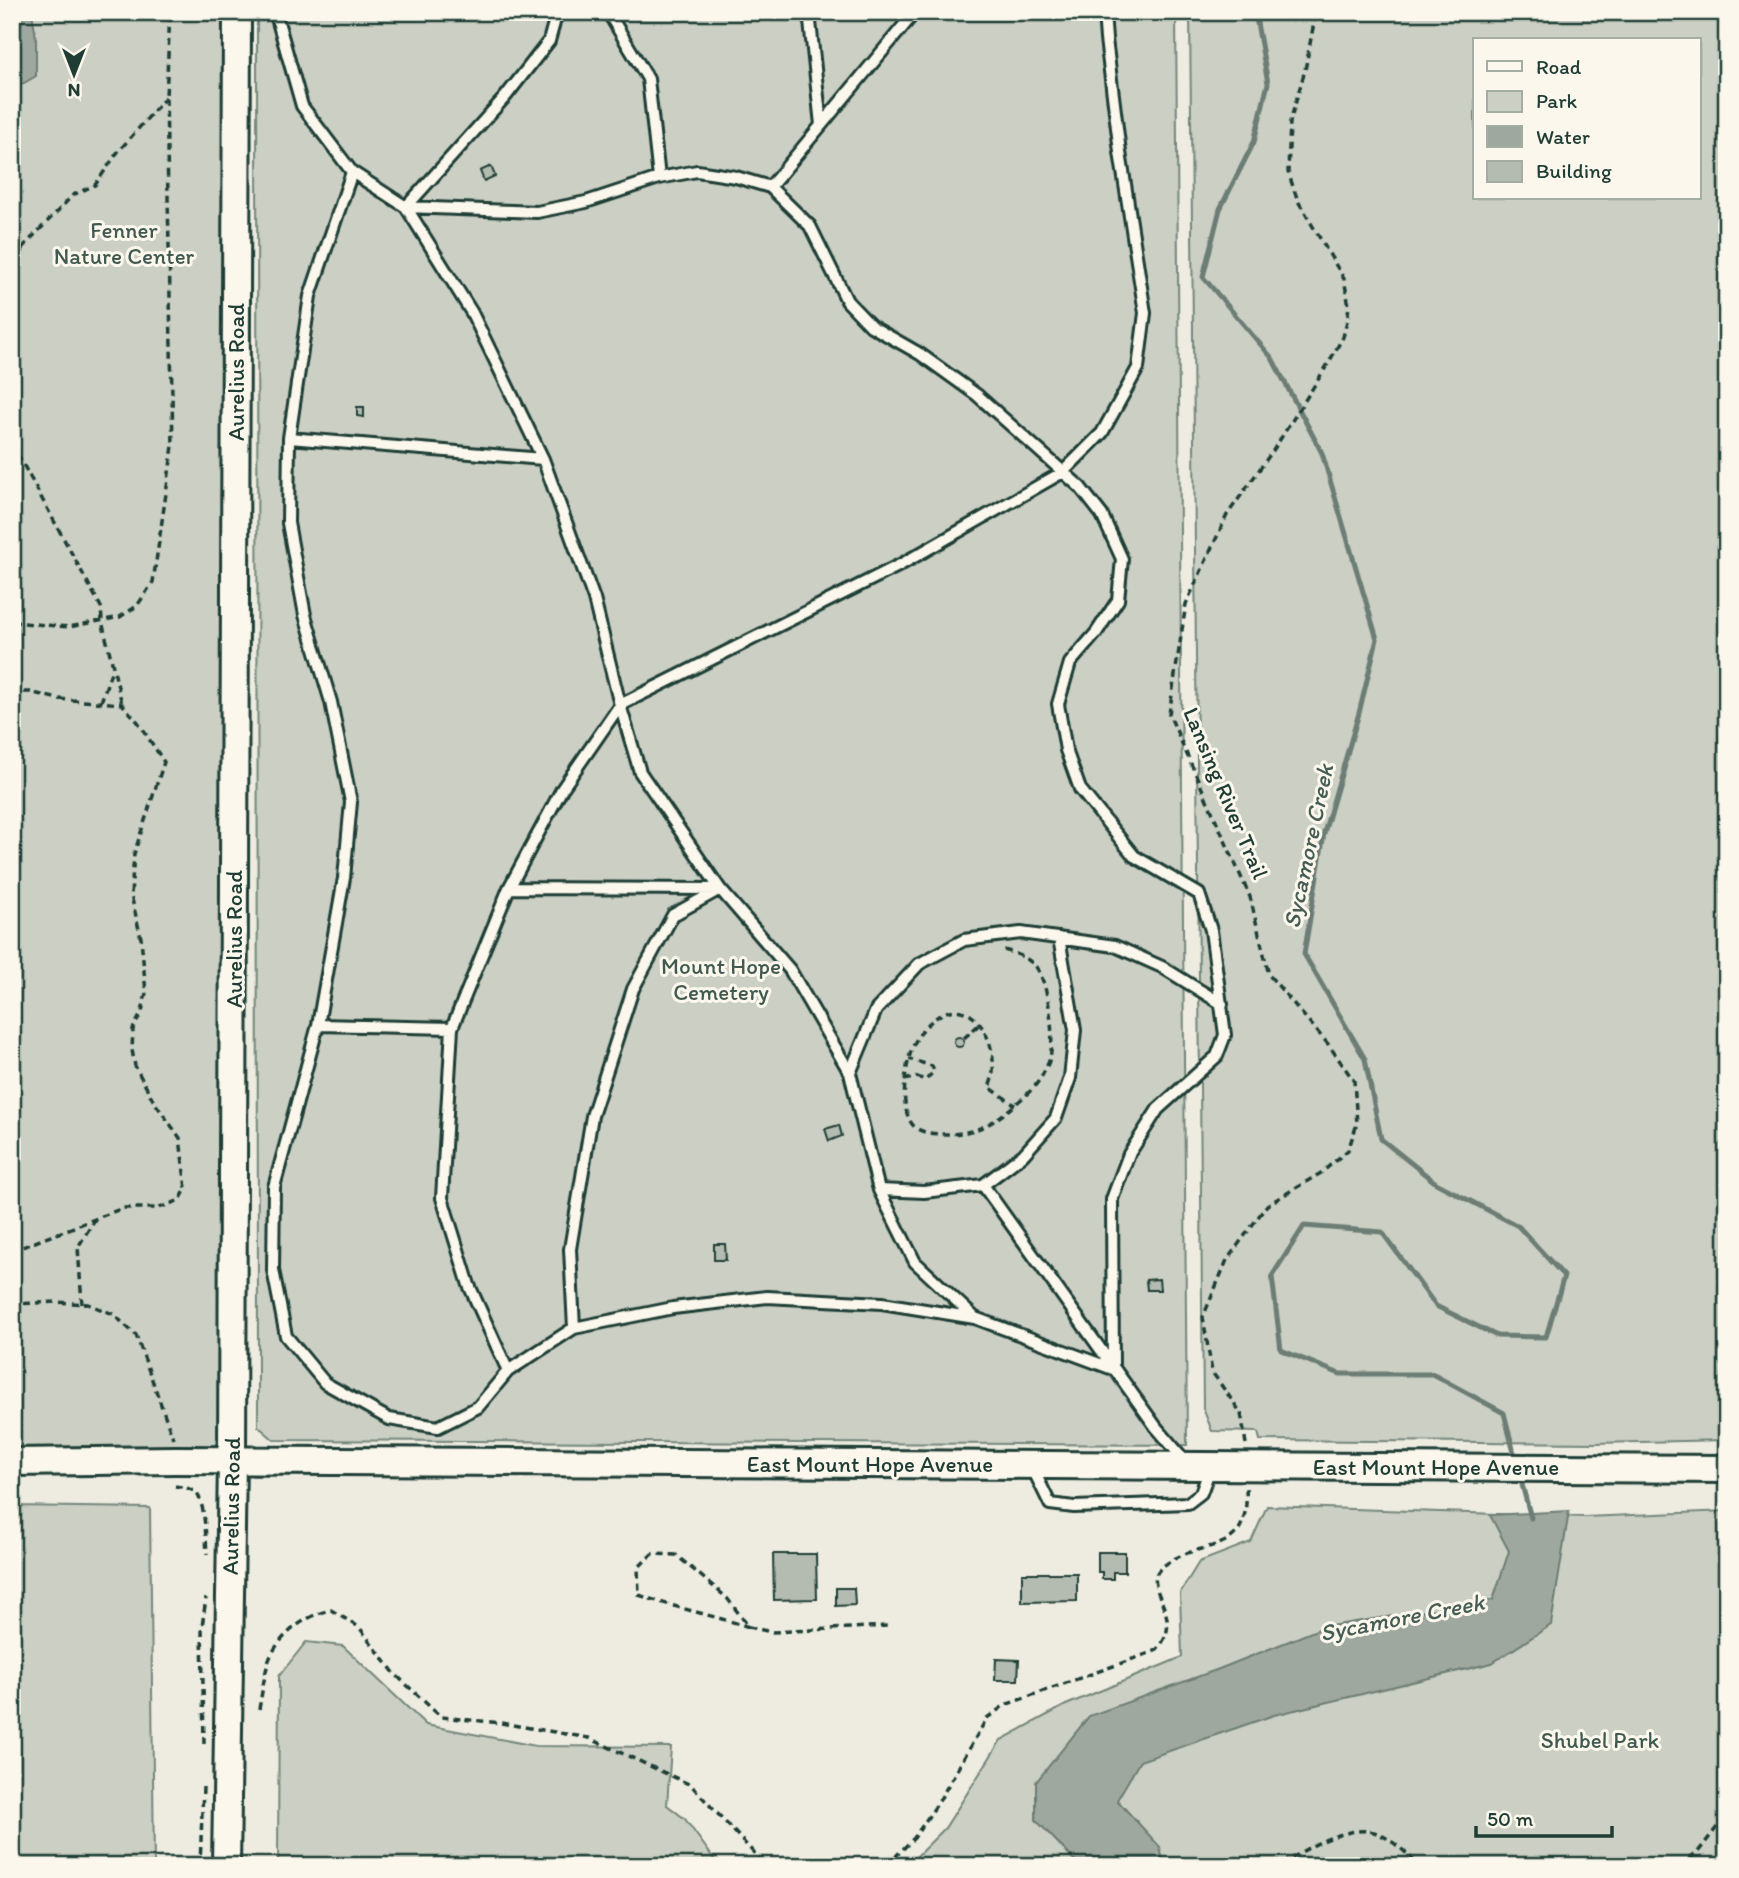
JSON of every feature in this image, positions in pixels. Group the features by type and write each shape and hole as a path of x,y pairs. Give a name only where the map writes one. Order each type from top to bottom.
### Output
{"street":[{"name":"Aurelius Road","path":"226,1866 232,1460 237,12"},
{"name":"East Mount Hope Avenue","path":"12,1462 232,1460 1727,1469"}],"lane":[{"path":"278,12 277,18 302,106 352,172 405,207 472,313 543,459 594,599 620,705 640,772 720,889 790,970 850,1073 879,1190 915,1262 975,1318"},
{"path":"405,207 506,96 549,41 557,12"},
{"path":"608,12 648,79 659,178"},
{"path":"809,12 821,125"},
{"path":"770,187 915,12"},
{"path":"508,1371 469,1285 442,1198 452,1028 509,888 562,789 620,705 900,565 1063,472 1102,433 1138,368 1146,313 1105,39 1104,12"},
{"path":"405,207 537,212 586,202 659,178 697,171 736,177 770,187 810,226 847,301 871,326 920,354 977,395 1080,487 1102,514 1122,559 1118,600 1096,633 1070,663 1058,704 1066,750 1080,789 1134,856 1199,894 1211,930 1225,1035 1217,1056 1158,1108 1129,1154 1112,1199 1113,1369"},
{"path":"352,172 310,296 289,438 288,523 305,615 331,702 351,802 344,878 318,1025 274,1187 273,1270 286,1336 325,1383 390,1419 438,1427 478,1408 508,1371 574,1328 673,1308 767,1297 882,1303 975,1318 1113,1369"},
{"path":"289,438 543,459"},
{"path":"509,888 720,889"},
{"path":"574,1328 570,1249 592,1116 633,989 673,915 720,889"},
{"path":"850,1073 876,1010 919,964 964,940 1021,933 1115,946 1162,967 1222,1003"},
{"path":"879,1190 924,1192 984,1185 1023,1155 1056,1118 1070,1078 1074,1030 1059,939"},
{"path":"318,1025 452,1028"},
{"path":"984,1185 1156,1427 1199,1465 1201,1493 1188,1503 1074,1507 1050,1504 1031,1464"}],"path":[{"path":"12,622 69,627 120,617 137,606 153,582 173,446 166,97 170,12"},
{"name":"Lansing River Trail","path":"1246,1447 1241,1413 1212,1372 1203,1317 1227,1260 1267,1205 1321,1173 1348,1150 1357,1124 1354,1081 1328,1044 1269,975 1250,897 1169,714 1186,604 1227,514 1328,365 1343,337 1347,321 1349,306 1344,279 1298,201 1288,172 1290,122 1306,70 1317,12"},
{"path":"12,318 19,284 22,248 73,195 94,185 117,153 166,97"},
{"path":"12,242 22,248"},
{"path":"12,444 101,607 122,704 138,722 164,762 134,854 131,895 141,938 146,993 142,1012 133,1029 132,1050 135,1066 147,1089 180,1138 186,1189 180,1200 159,1208 123,1208 12,1251"},
{"path":"100,702 113,667"},
{"path":"12,692 122,704"},
{"path":"964,940 1018,954 1036,967 1044,985 1050,1020 1050,1058 1036,1087 1015,1105 992,1123 966,1134 933,1134 916,1128 910,1120 906,1106 905,1080 914,1042 928,1023 954,1010 981,1023 994,1056 989,1087 1015,1105"},
{"path":"964,1038 981,1023"},
{"path":"905,1080 917,1077 926,1080 934,1071 932,1066 909,1059"},
{"path":"82,1304 78,1247 95,1219"},
{"path":"12,1304 82,1304 113,1314 136,1335 173,1438"},
{"path":"175,1486 185,1487 196,1493 202,1502 208,1561"},
{"path":"886,1866 914,1838 988,1718 1005,1704 1155,1651 1162,1644 1168,1633 1169,1622 1156,1587 1156,1577 1161,1568 1190,1553 1227,1542 1233,1537 1244,1521 1246,1492"},
{"path":"749,1627 727,1598 676,1555 652,1554 638,1568 639,1595 671,1607 713,1615 749,1627 772,1632 888,1626"},
{"path":"204,1755 202,1627 206,1597"},
{"path":"259,1709 270,1658 279,1644 303,1620 317,1613 331,1611 359,1627 395,1674 441,1717 501,1723 589,1738 691,1785 766,1866"},
{"path":"200,1866 204,1782"},
{"path":"1679,1866 1698,1852 1727,1814"},
{"path":"1283,1866 1292,1856 1338,1834 1374,1832 1408,1853 1418,1866"}],"green space":[{"name":"Fenner Nature Center","path":"12,12 237,12 232,1460 12,1460"},
{"name":"Mount Hope Cemetery","path":"257,12 1176,12 1187,1445 274,1440 258,1426"},
{"path":"1190,12 1727,12 1727,1440 1595,1443 1260,1440 1258,1432 1212,1431 1203,1408"},
{"path":"12,1506 150,1508 154,1866 12,1866"},
{"name":"Shubel Park","path":"1267,1506 1585,1517 1727,1511 1727,1866 907,1866 945,1828 1001,1740 1066,1705 1182,1657 1180,1593 1199,1562 1251,1542"},
{"path":"306,1642 343,1646 426,1725 536,1746 671,1747 667,1805 685,1819 719,1866 278,1866 279,1676"}],"water":[{"path":"12,12 32,12 36,38 36,76 12,90"},
{"path":"1569,1511 1551,1625 1492,1663 1274,1715 1140,1761 1117,1800 1160,1847 1164,1866 1080,1866 1036,1820 1036,1782 1089,1716 1324,1627 1493,1600 1509,1551 1490,1515"}],"building":[{"path":"491,166 495,176 484,181 480,171"},
{"path":"357,407 364,407 364,417 357,416"},
{"path":"959,1037 963,1038 963,1046 959,1047 955,1046 954,1042 955,1038"},
{"path":"839,1125 842,1136 829,1141 825,1129"},
{"path":"714,1244 725,1244 726,1260 714,1260"},
{"path":"1159,1279 1160,1290 1147,1290 1146,1280"},
{"path":"1098,1552 1125,1552 1125,1572 1113,1572 1113,1579 1102,1579 1102,1572 1098,1572"},
{"path":"773,1554 816,1554 817,1599 774,1600"},
{"path":"1022,1573 1077,1573 1077,1601 1022,1602"},
{"path":"836,1588 854,1588 855,1605 836,1606"},
{"path":"996,1659 1019,1660 1018,1680 995,1680"}],"waterway":[{"name":"Sycamore Creek","path":"1255,12 1268,83 1254,142 1220,209 1203,277 1272,358 1322,453 1377,639 1359,713 1324,833 1304,954 1365,1059 1381,1139 1436,1183 1518,1226 1564,1276 1546,1337 1497,1336 1436,1306 1382,1232 1304,1226 1272,1276 1281,1350 1340,1374 1432,1374 1504,1413 1516,1461"},
{"name":"Sycamore Creek","path":"1520,1477 1531,1518"}]}
